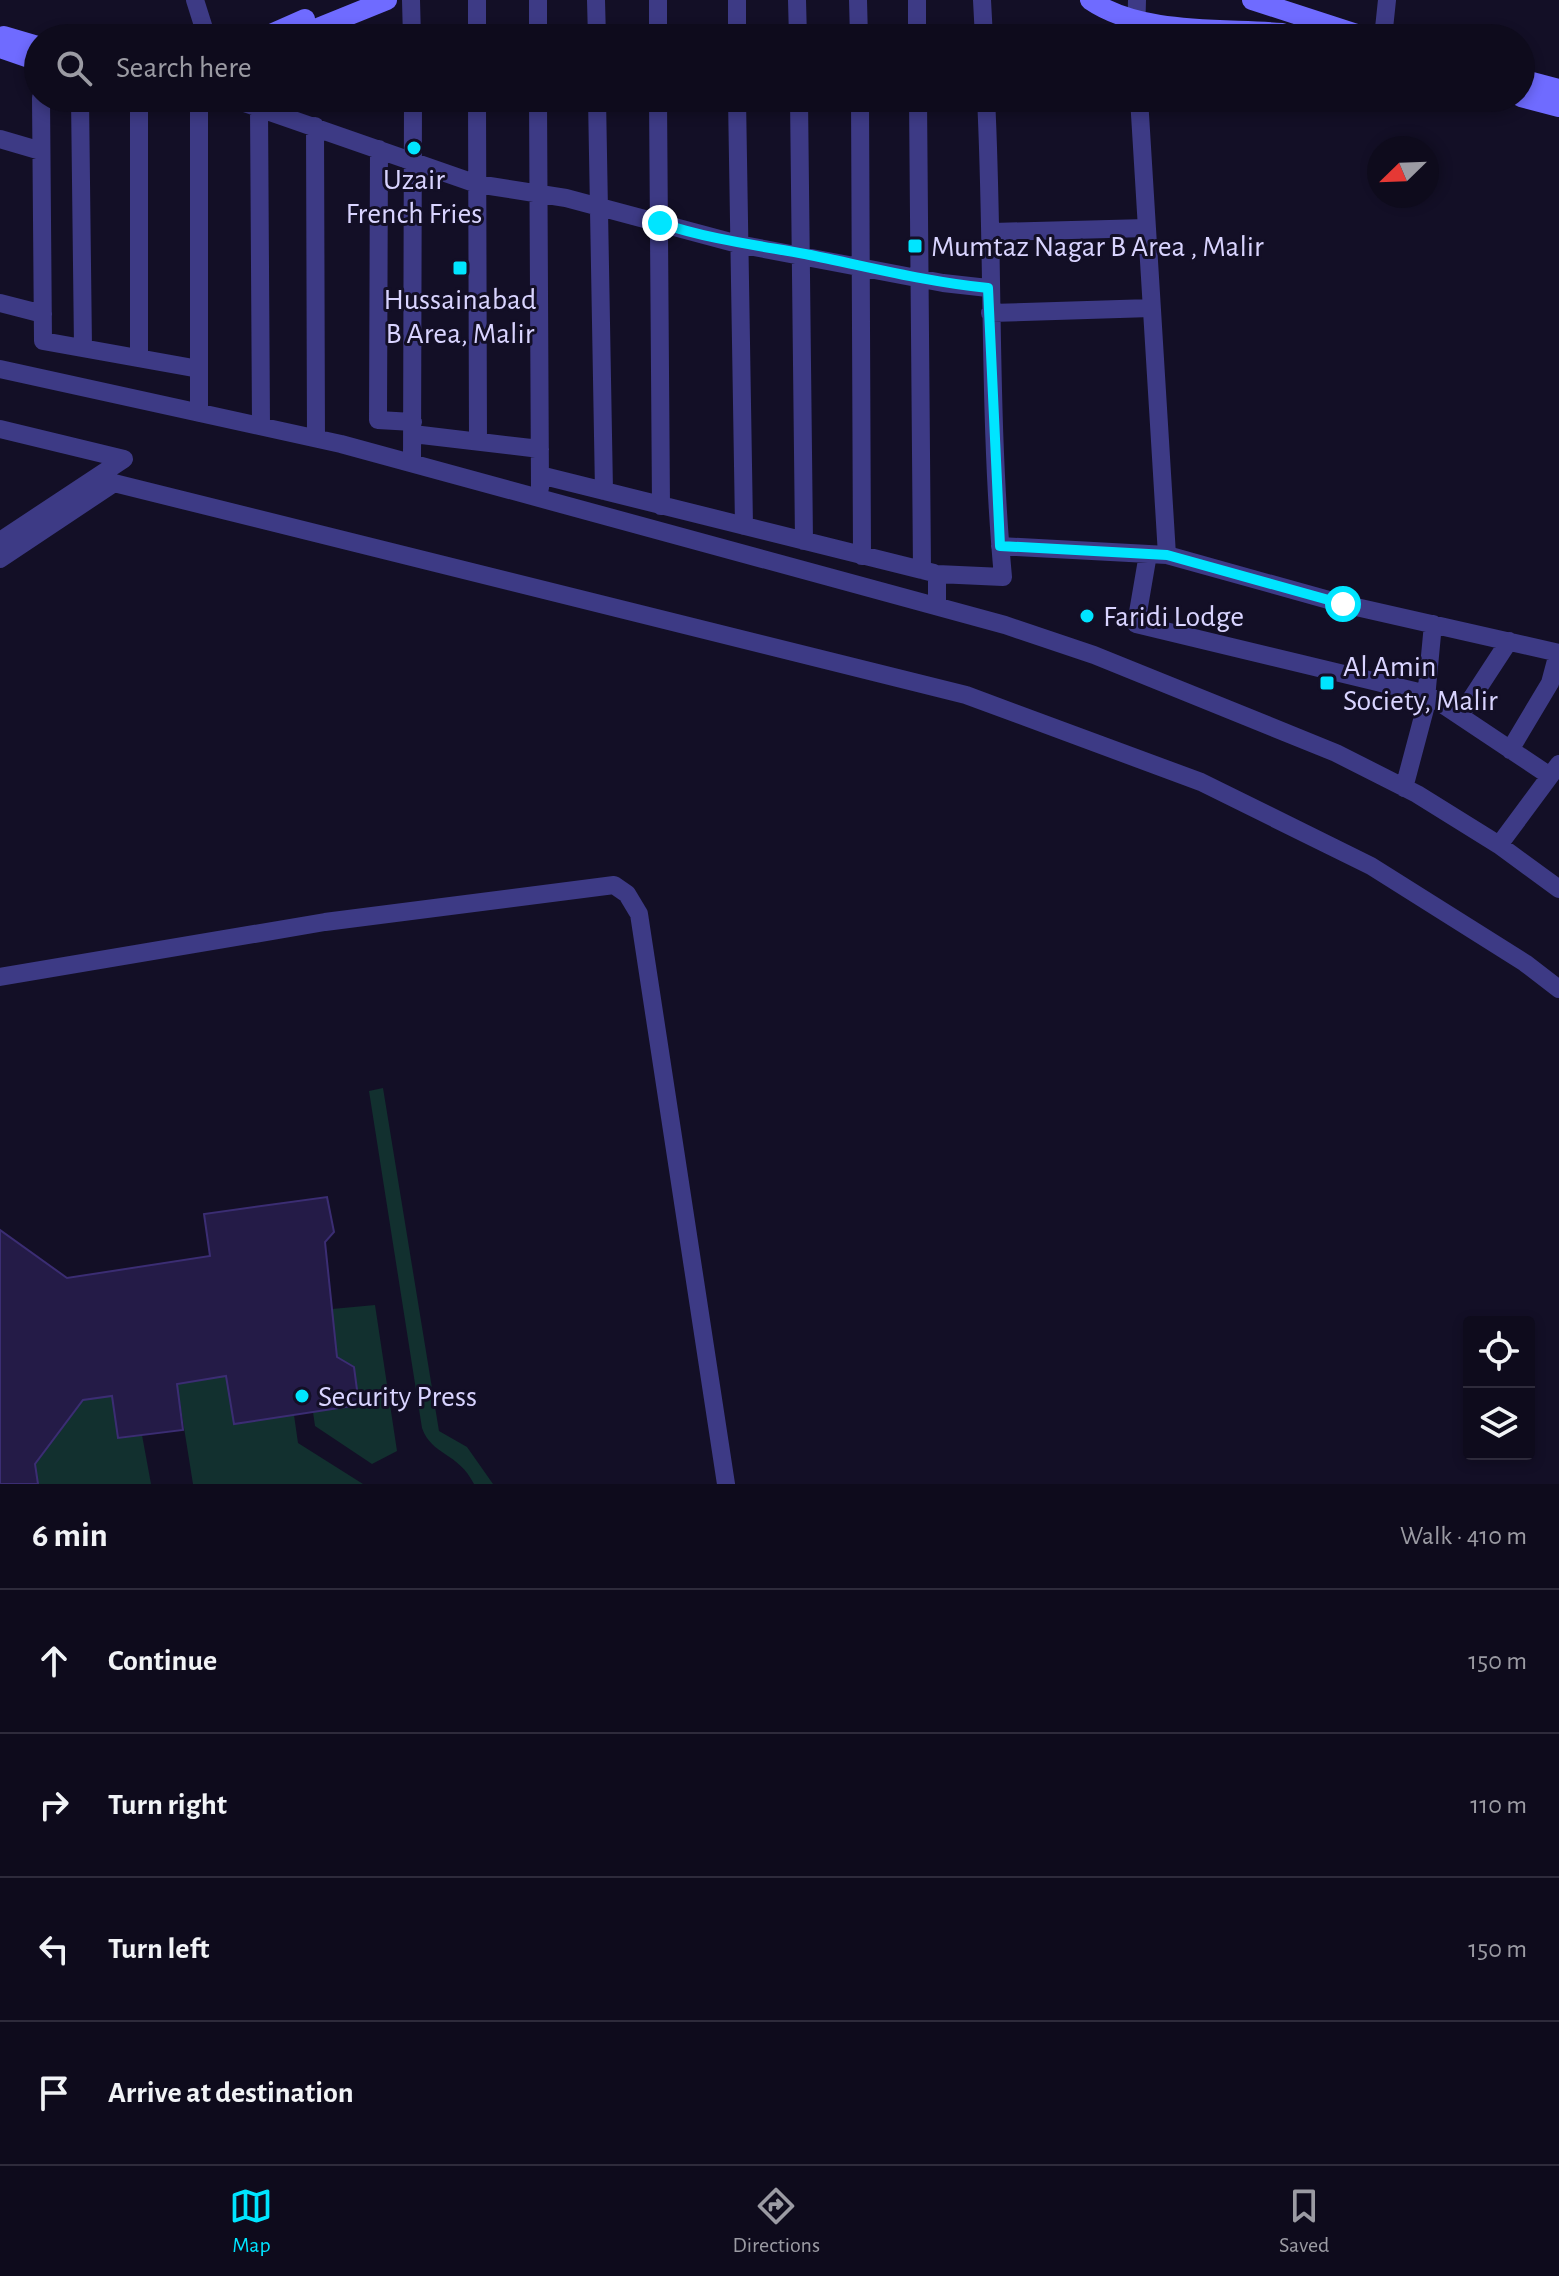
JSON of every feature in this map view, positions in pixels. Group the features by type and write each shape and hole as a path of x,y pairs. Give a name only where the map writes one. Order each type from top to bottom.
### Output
{"main road":[{"path":"294,24 348,0"},
{"path":"328,24 387,0"},
{"path":"1090,0 1127,24"},
{"path":"1252,0 1326,24"},
{"path":"0,34 24,42"},
{"path":"0,48 24,56"},
{"path":"1535,83 1559,89"},
{"path":"1535,101 1559,107"}],"street":[{"path":"195,0 203,24"},
{"path":"411,0 412,24"},
{"path":"477,0 477,24"},
{"path":"538,0 538,24"},
{"path":"596,0 597,24"},
{"path":"658,0 658,24"},
{"path":"737,0 737,24"},
{"path":"797,0 798,24"},
{"path":"858,0 859,24"},
{"path":"917,0 917,24"},
{"path":"982,0 983,24"},
{"path":"1136,24 1137,0"},
{"path":"1384,24 1387,0"},
{"path":"41,112 43,341 199,369"},
{"path":"80,112 83,348"},
{"path":"139,112 139,358"},
{"path":"199,112 199,413"},
{"path":"259,112 261,426"},
{"path":"271,112 477,184 539,193 738,244 801,253 920,279 988,288"},
{"path":"412,463 413,112"},
{"path":"477,112 478,441"},
{"path":"538,112 540,499"},
{"path":"597,112 604,491"},
{"path":"658,112 661,506"},
{"path":"737,112 744,526"},
{"path":"799,112 804,541"},
{"path":"860,112 862,556"},
{"path":"918,112 929,572 937,606"},
{"path":"540,475 929,572 1003,577 988,288 993,232 987,112"},
{"path":"1140,112 1151,308 1158,554 1136,624 1427,694 1510,750 1554,770 1499,845"},
{"path":"315,126 316,438"},
{"path":"0,139 41,151"},
{"path":"379,149 378,420 478,441 540,449"},
{"path":"993,232 1146,228"},
{"path":"0,303 43,314"},
{"path":"990,313 1151,308"},
{"path":"0,369 316,438 412,463 937,606 1094,655 1336,753 1404,788 1499,845 1559,889"},
{"path":"0,429 124,459 3,536"},
{"path":"0,559 114,483 966,695 1201,782 1371,866 1525,963 1559,989"},
{"path":"1000,546 1158,554 1343,604 1558,653 1550,683 1510,750"},
{"path":"1404,788 1427,694 1433,624"},
{"path":"1460,716 1509,641"},
{"path":"0,977 325,922 614,885 627,894 639,914 726,1484"}],"green space":[{"path":"383,1088 439,1431 467,1447 493,1484 474,1484 461,1466 432,1444 422,1428 369,1091"},
{"path":"375,1305 397,1451 372,1464 315,1426 313,1412 337,1357 332,1309"},
{"path":"226,1376 234,1423 294,1415 298,1443 363,1484 193,1484 177,1384"},
{"path":"112,1396 118,1438 142,1435 151,1484 38,1484 35,1464 83,1400"}],"building":[{"path":"327,1197 334,1232 325,1242 337,1357 354,1367 359,1405 234,1424 226,1376 177,1384 183,1430 118,1438 112,1396 83,1400 35,1464 38,1484 0,1484 0,1230 67,1278 210,1256 204,1214"}],"place":[{"name":"Uzair French Fries","path":"414,148"},
{"name":"Mumtaz Nagar B Area , Malir","path":"915,246"},
{"name":"Hussainabad B Area, Malir","path":"460,268"},
{"name":"Faridi Lodge","path":"1087,616"},
{"name":"Al Amin Society, Malir","path":"1327,683"},
{"name":"Security Press","path":"302,1396"}],"route":[{"path":"660,223 694,235 738,244 801,253 920,279 988,288 1000,546 1167,555 1343,604"}]}
